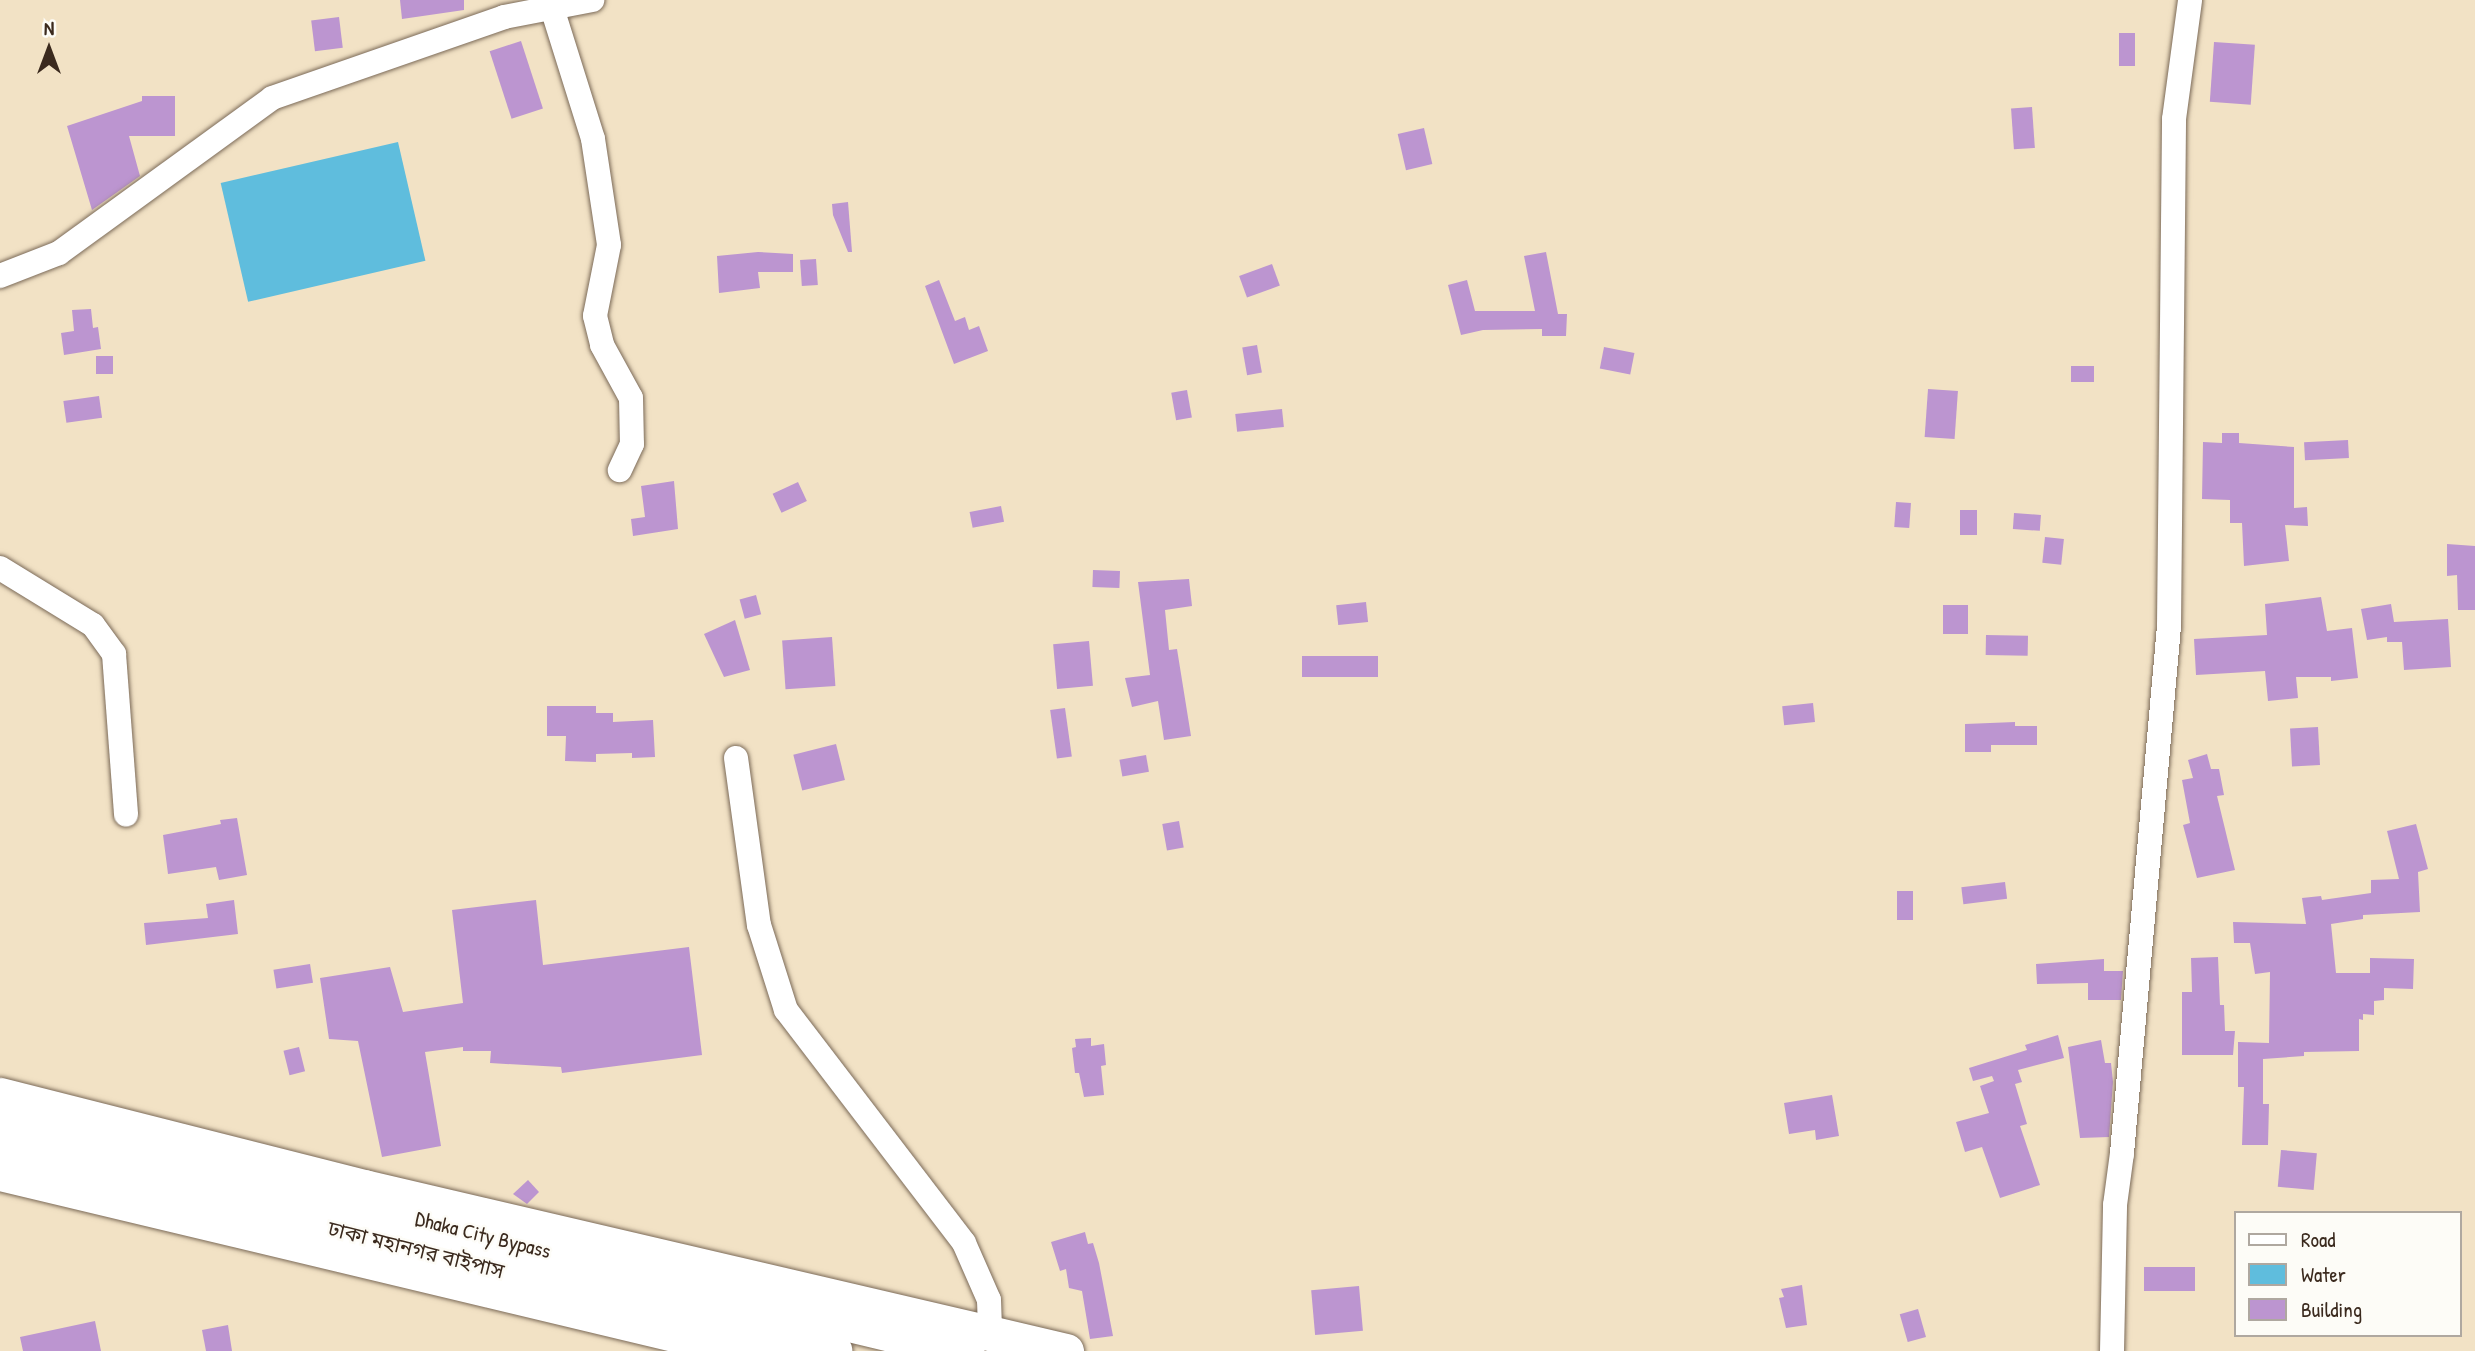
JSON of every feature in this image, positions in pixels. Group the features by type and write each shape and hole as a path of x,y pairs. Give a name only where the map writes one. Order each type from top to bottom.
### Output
{"highway":[{"name":"Dhaka City Bypass","path":"0,1119 978,1341"},
{"name":"ঢাকা মহানগর বাইপাস","path":"0,1147 833,1351"}],"main road":[{"path":"0,1095 978,1341 1066,1351"},
{"path":"0,1173 744,1351"}],"street":[{"path":"0,276 59,253 271,98 503,8 552,8 592,0"},
{"path":"2112,1351 2115,1205 2122,1153 2169,626 2174,119 2190,0"},
{"path":"552,8 593,139 609,245 596,316 602,345 631,398 632,444 620,470"},
{"path":"0,568 93,625 114,654 127,815"},
{"path":"736,758 758,925 786,1010 964,1243 989,1300 978,1341"}],"water":[{"path":"398,142 425,261 248,302 221,183"}],"building":[{"path":"400,0 464,0 464,10 402,19"},
{"path":"339,17 343,48 315,51 311,20"},
{"path":"2119,33 2135,33 2135,66 2119,66"},
{"path":"521,41 543,109 512,119 490,51"},
{"path":"2214,42 2255,45 2251,105 2210,102"},
{"path":"142,96 175,96 175,136 129,136 140,176 92,210 67,126 142,101"},
{"path":"2032,107 2035,148 2014,149 2011,108"},
{"path":"1424,128 1432,164 1406,170 1398,134"},
{"path":"848,202 852,252 848,252 833,215 832,204"},
{"path":"758,252 793,254 793,272 758,272 760,288 719,293 717,256"},
{"path":"1546,252 1558,314 1567,314 1566,336 1542,336 1542,329 1483,330 1461,335 1448,285 1467,280 1475,311 1535,311 1524,256"},
{"path":"816,259 818,285 802,286 800,260"},
{"path":"1272,264 1280,286 1247,298 1239,276"},
{"path":"939,280 955,321 965,317 969,330 979,326 988,351 954,364 925,286"},
{"path":"91,309 93,328 98,327 101,349 64,355 61,333 74,331 72,310"},
{"path":"1257,345 1262,373 1247,375 1242,348"},
{"path":"1604,347 1634,353 1630,375 1600,369"},
{"path":"96,356 113,356 113,374 96,374"},
{"path":"2071,366 2094,366 2094,382 2071,382"},
{"path":"1928,389 1958,391 1955,439 1925,437"},
{"path":"1187,390 1192,418 1176,420 1171,393"},
{"path":"99,396 102,418 66,423 63,401"},
{"path":"1282,409 1284,427 1237,432 1235,414"},
{"path":"2222,433 2239,433 2239,443 2294,447 2294,508 2307,507 2308,526 2285,525 2289,561 2244,566 2242,523 2230,523 2230,500 2202,499 2203,442 2222,443"},
{"path":"2348,440 2349,458 2305,460 2304,442"},
{"path":"674,481 678,529 633,536 631,519 645,517 641,486"},
{"path":"798,482 807,501 781,513 773,494"},
{"path":"1896,502 1911,503 1909,528 1894,527"},
{"path":"1001,506 1004,522 973,528 970,512"},
{"path":"1960,510 1977,510 1977,535 1960,535"},
{"path":"2014,513 2041,515 2040,531 2013,529"},
{"path":"2045,537 2064,539 2061,565 2042,563"},
{"path":"2447,544 2475,546 2475,610 2458,610 2457,575 2447,576"},
{"path":"1093,570 1120,571 1119,588 1092,587"},
{"path":"1189,579 1192,606 1165,610 1169,650 1177,649 1191,736 1164,740 1158,701 1132,707 1125,678 1150,675 1138,582"},
{"path":"756,595 761,614 745,619 740,599"},
{"path":"2321,597 2327,631 2352,628 2358,678 2331,681 2331,677 2296,677 2298,698 2268,701 2265,671 2196,675 2194,639 2267,635 2265,604"},
{"path":"1366,602 1368,622 1338,625 1336,605"},
{"path":"2391,604 2394,622 2448,619 2451,667 2404,670 2402,642 2387,642 2387,637 2367,640 2361,609"},
{"path":"1943,605 1968,605 1968,634 1943,634"},
{"path":"735,620 750,670 724,677 704,634"},
{"path":"1986,635 2028,636 2028,656 1986,655"},
{"path":"832,637 835,686 786,689 782,640"},
{"path":"1089,641 1093,686 1057,689 1053,644"},
{"path":"1302,656 1378,656 1378,677 1302,677"},
{"path":"1813,703 1815,722 1784,725 1782,706"},
{"path":"547,706 596,706 596,713 613,713 613,722 653,720 655,757 632,758 632,753 596,754 596,762 565,761 566,736 547,736"},
{"path":"1065,708 1072,757 1057,759 1050,710"},
{"path":"2015,722 2015,726 2037,726 2037,745 1991,745 1991,752 1965,752 1965,724"},
{"path":"2318,727 2320,765 2292,766 2290,728"},
{"path":"836,744 845,780 802,791 793,755"},
{"path":"2207,754 2211,769 2219,769 2224,795 2217,796 2235,870 2197,878 2183,825 2190,823 2182,780 2193,778 2188,760"},
{"path":"1146,755 1149,772 1122,776 1119,760"},
{"path":"237,818 247,875 219,880 216,867 168,874 163,835 221,824 220,820"},
{"path":"1179,821 1184,848 1167,851 1162,824"},
{"path":"2416,824 2428,869 2418,872 2420,912 2363,915 2363,919 2331,924 2336,973 2370,973 2370,958 2414,959 2413,989 2384,988 2384,1000 2374,1001 2374,1015 2363,1014 2363,1020 2359,1019 2359,1051 2304,1052 2304,1056 2263,1059 2263,1104 2269,1104 2268,1145 2242,1145 2244,1087 2238,1087 2238,1042 2269,1043 2270,972 2255,974 2250,943 2234,943 2233,922 2306,924 2302,898 2321,896 2322,900 2371,893 2371,880 2399,879 2387,831"},
{"path":"2005,882 2007,899 1963,904 1961,887"},
{"path":"1897,891 1913,891 1913,920 1897,920"},
{"path":"234,900 238,934 146,945 144,923 208,918 206,904"},
{"path":"536,900 543,965 689,947 702,1055 562,1073 561,1067 490,1063 491,1051 463,1051 463,1047 425,1052 441,1146 382,1157 358,1041 329,1039 320,978 390,967 403,1012 463,1003 452,910"},
{"path":"2218,957 2220,1005 2224,1005 2225,1031 2235,1031 2233,1055 2182,1055 2182,992 2192,992 2191,958"},
{"path":"2104,959 2104,971 2123,971 2121,1000 2088,1000 2088,983 2037,984 2036,964"},
{"path":"310,964 313,983 276,989 273,970"},
{"path":"2058,1035 2064,1058 2018,1070 2022,1082 2015,1084 2027,1124 2020,1126 2040,1185 2000,1198 1982,1147 1965,1152 1956,1122 1989,1113 1980,1086 1994,1081 1992,1076 1973,1081 1969,1068 2027,1050 2025,1045"},
{"path":"1091,1038 1091,1046 1104,1044 1106,1065 1101,1066 1104,1095 1084,1097 1079,1073 1075,1073 1072,1048 1076,1047 1075,1039"},
{"path":"2101,1040 2105,1063 2111,1063 2113,1082 2109,1137 2080,1138 2068,1047"},
{"path":"299,1047 305,1071 290,1075 283,1051"},
{"path":"1832,1095 1839,1136 1816,1140 1815,1130 1789,1134 1784,1103"},
{"path":"2281,1150 2317,1153 2314,1190 2278,1187"},
{"path":"528,1180 539,1192 527,1204 513,1194"},
{"path":"1085,1232 1088,1244 1093,1243 1099,1263 1113,1336 1090,1339 1082,1291 1069,1288 1066,1269 1060,1271 1051,1242"},
{"path":"2144,1267 2195,1267 2195,1291 2144,1291"},
{"path":"1802,1285 1807,1325 1786,1328 1779,1298 1784,1297 1781,1289"},
{"path":"1359,1286 1363,1331 1315,1335 1311,1290"},
{"path":"1918,1309 1926,1337 1908,1342 1900,1314"},
{"path":"95,1321 101,1351 23,1351 20,1337"},
{"path":"228,1325 232,1351 206,1351 202,1330"}]}
